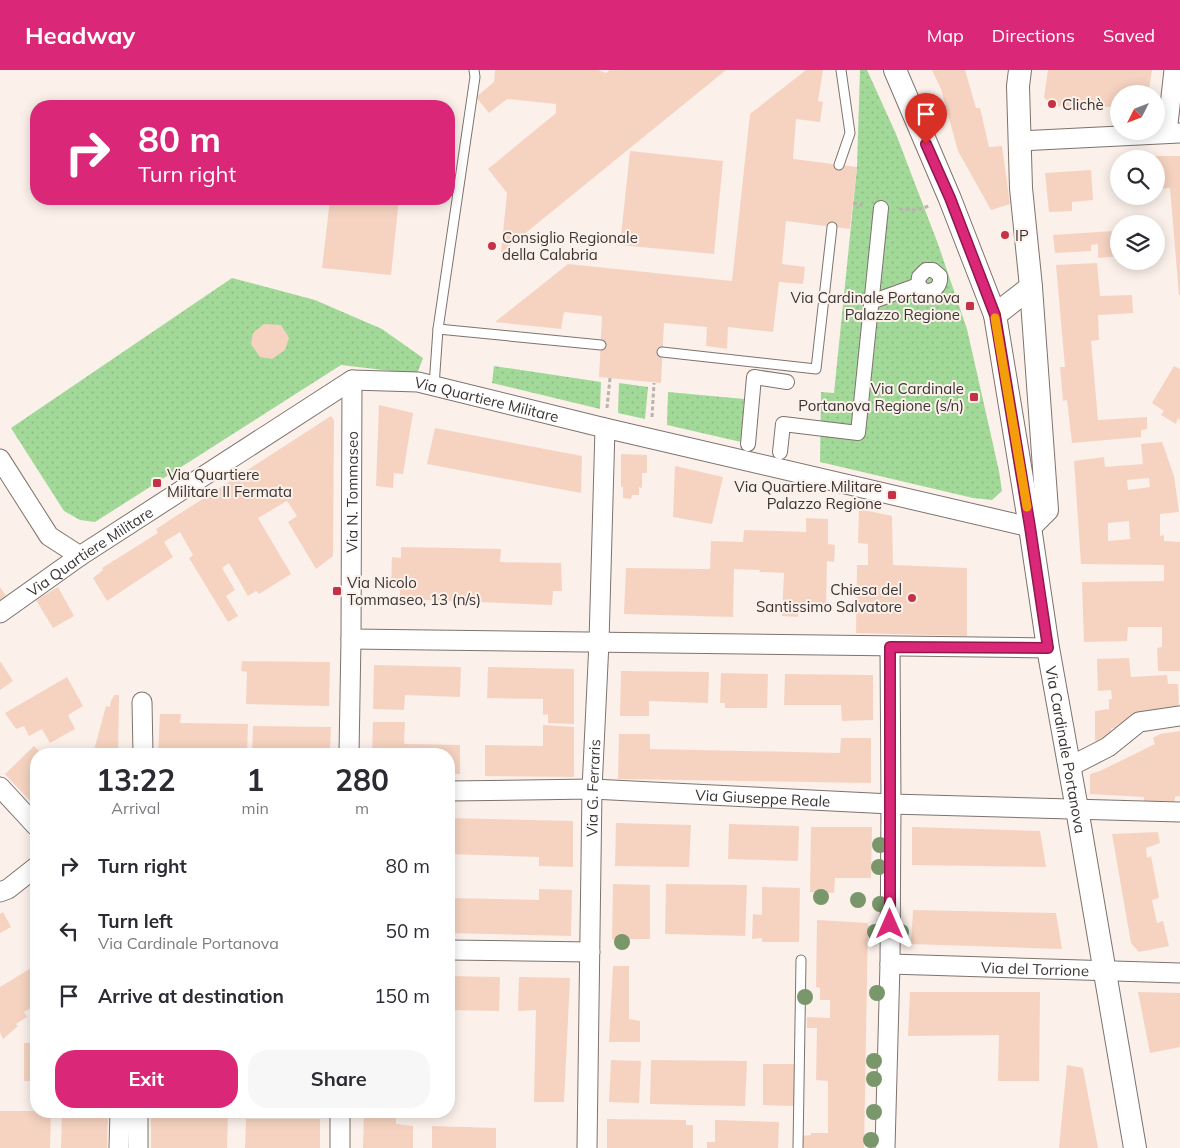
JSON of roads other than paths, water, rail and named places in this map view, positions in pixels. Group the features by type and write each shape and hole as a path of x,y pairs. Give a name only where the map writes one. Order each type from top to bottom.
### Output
{"street":[{"name":"Via Cardinale Portanova","path":"895,70 950,198 995,315 1048,648 1135,1148"},
{"path":"1020,70 1018,86 1020,188 1031,287 1047,510 1030,527"},
{"path":"1019,141 1174,133 1174,70"},
{"path":"780,452 783,424 858,433 881,208"},
{"path":"871,302 918,285"},
{"path":"995,315 1031,287"},
{"path":"748,444 754,377 787,382"},
{"name":"Via Quartiere Militare","path":"0,613 80,556 352,380 418,382 606,420 1030,527"},
{"name":"Via N. Tommaseo","path":"349,748 352,380"},
{"name":"Via G. Ferraris","path":"587,1148 592,789 606,420"},
{"path":"0,459 49,536 80,556"},
{"path":"351,639 1048,648"},
{"path":"884,1148 890,964 890,647"},
{"path":"142,702 143,748"},
{"path":"1069,767 1108,747 1139,722 1180,716"},
{"path":"0,787 30,820"},
{"name":"Via Giuseppe Reale","path":"455,791 592,789 891,804 1180,812"},
{"path":"0,892 8,889 30,872"},
{"path":"455,950 590,952"},
{"name":"Via del Torrione","path":"890,964 1180,973"},
{"path":"119,1148 120,1118"},
{"path":"138,1118 138,1148"},
{"path":"340,1118 340,1148"}],"lane":[{"path":"434,386 438,329 475,77 474,70"},
{"path":"839,165 850,133 841,70"},
{"path":"662,352 816,369 832,227"},
{"path":"438,329 601,345"},
{"path":"798,1148 801,960"}],"place":[{"name":"Clichè","path":"1052,104"},
{"name":"IP","path":"1005,235"},
{"name":"Consiglio Regionale della Calabria","path":"492,246"},
{"name":"Via Cardinale Portanova Palazzo Regione","path":"970,306"},
{"name":"Via Cardinale Portanova Regione (s/n)","path":"974,397"},
{"name":"Via Quartiere Militare II Fermata","path":"157,483"},
{"name":"Via Quartiere Militare Palazzo Regione","path":"892,495"},
{"name":"Via Nicolo Tommaseo, 13 (n/s)","path":"337,591"},
{"name":"Chiesa del Santissimo Salvatore","path":"912,598"}]}
